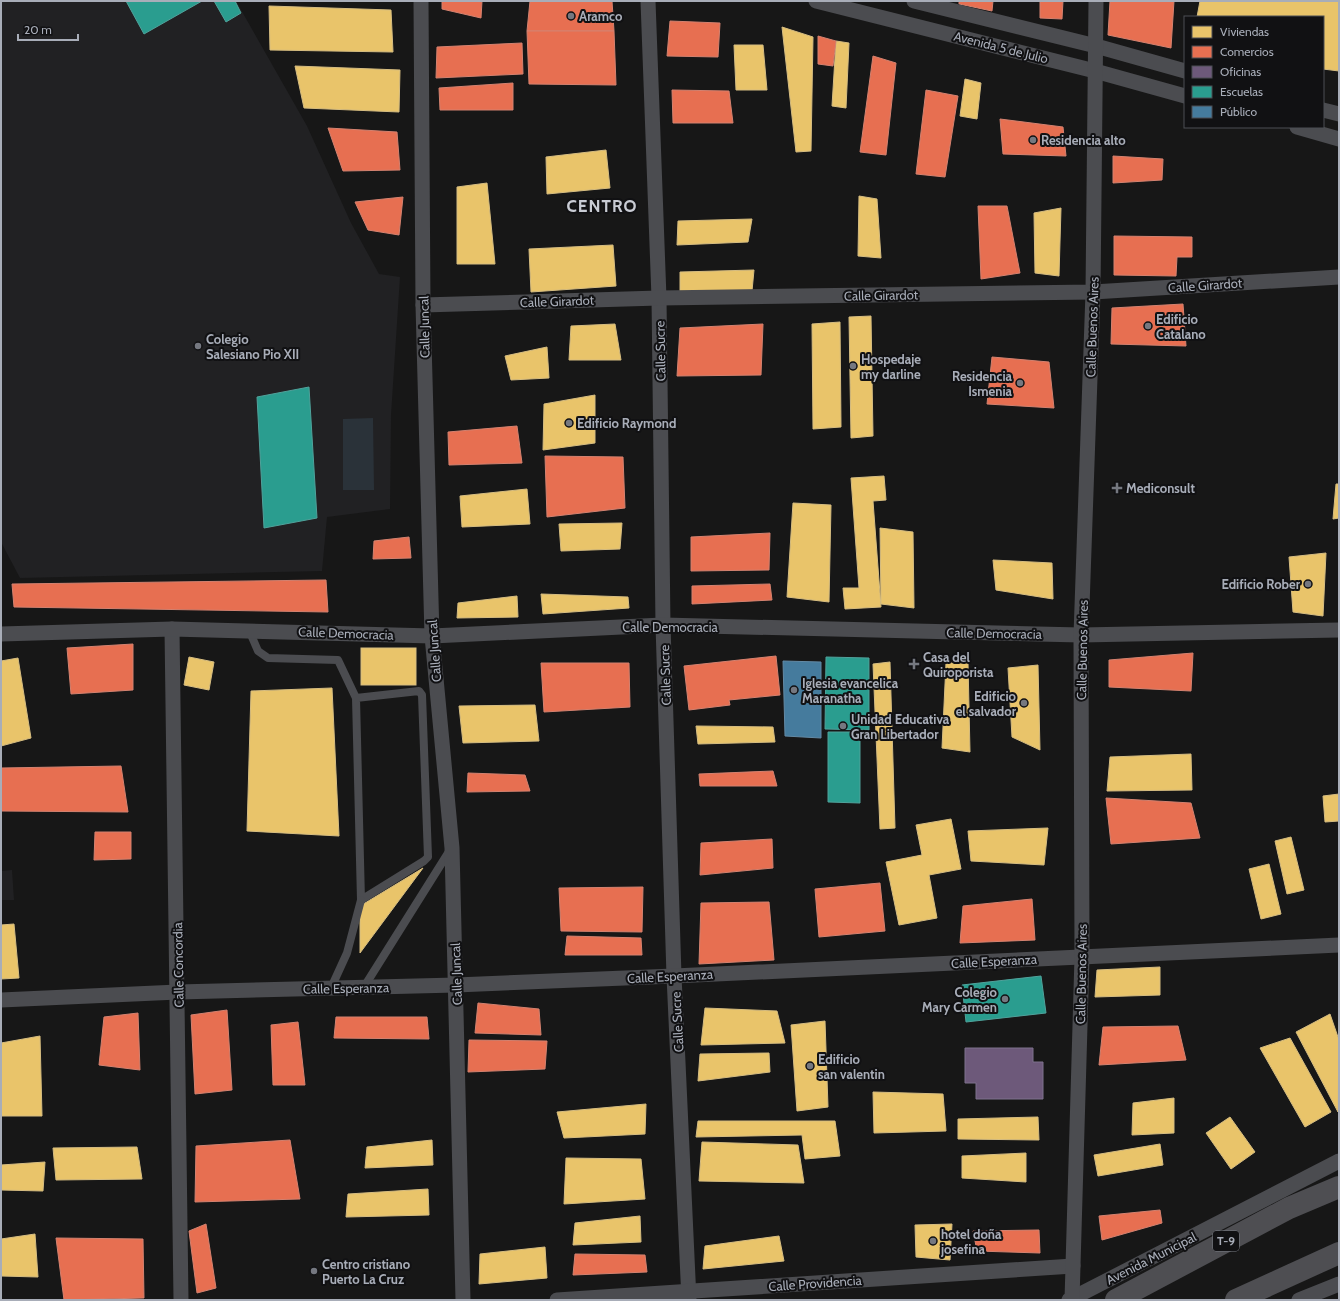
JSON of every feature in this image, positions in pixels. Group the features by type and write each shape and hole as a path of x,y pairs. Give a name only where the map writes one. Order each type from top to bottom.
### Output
{"highway":[{"name":"Avenida Municipal","path":"1116,1300 1290,1208 1339,1187"},
{"path":"1236,1300 1339,1253"}],"street":[{"name":"Calle Juncal","path":"421,1 423,305 432,636 452,848 463,1300"},
{"name":"Calle Sucre","path":"648,1 660,298 663,625 674,976 690,1296"},
{"name":"Avenida 5 de Julio","path":"816,1 1095,71 1184,96"},
{"name":"Avenida 5 de Julio","path":"914,1 1096,46 1184,71"},
{"name":"Calle Buenos Aires","path":"1071,1300 1082,957 1081,635 1093,292 1096,1"},
{"path":"1324,110 1339,114"},
{"path":"1300,128 1339,139"},
{"name":"Calle Girardot","path":"423,305 660,298 1093,292 1339,277"},
{"name":"Calle Democracia","path":"1,634 172,630 248,630 432,636 663,625 1081,635 1339,630"},
{"name":"Calle Concordia","path":"172,630 181,1300"},
{"name":"Calle Esperanza","path":"1,1000 178,992 456,985 1339,945"},
{"name":"Avenida Municipal","path":"1071,1300 1339,1161"},
{"name":"Calle Providencia","path":"557,1300 690,1296 1073,1266"},
{"path":"1300,1300 1339,1284"}],"lane":[{"path":"248,630 258,651 268,658 338,660 356,698 360,900 347,953 331,988"},
{"path":"356,698 418,691 422,695 428,857 424,861 360,900"},
{"path":"364,987 452,848"}],"shaded area":[{"name":"Colegio Salesiano Pio XII","path":"1,1 236,1 307,126 351,223 379,274 400,277 391,415 390,509 327,517 322,571 20,578 1,542"},
{"path":"373,418 374,490 343,490 343,419"},
{"path":"12,870 14,900 1,900 1,871"}],"building: Viviendas":[{"path":"1200,1 1339,1 1339,71 1324,69 1324,16 1197,16"},
{"path":"269,6 391,10 393,52 270,50"},
{"path":"782,27 813,37 811,151 796,152"},
{"path":"836,41 849,43 846,108 832,106"},
{"path":"734,45 763,45 767,90 736,90"},
{"path":"295,66 400,70 399,112 304,108"},
{"path":"965,79 981,83 977,119 960,116"},
{"path":"606,150 610,188 547,194 546,157"},
{"path":"487,183 495,264 457,264 457,187"},
{"path":"859,196 877,199 881,258 858,256"},
{"path":"1061,208 1059,276 1035,273 1034,213"},
{"path":"752,219 748,242 677,245 678,221"},
{"path":"613,245 616,286 531,292 529,249"},
{"path":"754,270 752,291 680,294 680,272"},
{"path":"871,316 873,436 851,438 849,317"},
{"path":"840,322 841,427 813,429 812,324"},
{"path":"615,324 621,360 569,360 571,326"},
{"path":"547,347 549,378 511,380 505,356"},
{"name":"Edificio Raymond","path":"595,395 595,443 543,450 544,404"},
{"path":"884,476 886,500 873,501 881,607 845,609 843,588 859,588 851,478"},
{"path":"1336,484 1339,484 1339,518 1333,519"},
{"path":"527,489 530,524 462,527 460,496"},
{"path":"793,503 831,505 829,602 787,597"},
{"path":"622,523 620,549 561,551 559,524"},
{"path":"880,528 913,532 914,608 881,604"},
{"name":"Edificio Rober","path":"1326,553 1323,616 1293,612 1289,557"},
{"path":"993,560 1052,563 1053,599 996,590"},
{"path":"541,594 628,597 629,608 543,614"},
{"path":"517,596 518,617 457,618 458,603"},
{"path":"361,648 416,648 416,685 361,685"},
{"path":"189,657 214,662 209,690 184,685"},
{"path":"18,658 31,738 1,746 1,661"},
{"path":"890,662 895,828 880,829 873,664"},
{"path":"946,663 968,663 970,752 942,748"},
{"name":"Edificio el salvador","path":"1038,665 1040,750 1012,737 1008,668"},
{"path":"332,688 339,836 247,831 251,691"},
{"path":"535,705 539,741 463,743 459,706"},
{"path":"696,726 773,727 775,742 698,744"},
{"path":"1191,754 1192,790 1107,791 1110,757"},
{"path":"1339,794 1339,821 1325,822 1323,796"},
{"path":"951,819 961,869 929,875 937,918 899,925 886,862 922,855 916,825"},
{"path":"1048,828 1044,865 971,861 968,831"},
{"path":"1291,837 1304,890 1287,894 1275,841"},
{"path":"1269,864 1281,914 1261,919 1249,869"},
{"path":"423,868 360,953 360,906"},
{"path":"14,924 19,978 1,979 1,925"},
{"path":"1160,967 1160,995 1095,997 1097,970"},
{"path":"705,1008 777,1011 785,1043 701,1045"},
{"path":"1330,1014 1339,1040 1338,1112 1296,1032"},
{"name":"Edificio san valentin","path":"825,1021 828,1107 797,1111 791,1025"},
{"path":"40,1036 42,1116 1,1116 1,1043"},
{"path":"1290,1038 1331,1112 1305,1127 1260,1048"},
{"path":"769,1053 770,1072 698,1081 700,1054"},
{"path":"873,1092 943,1094 946,1131 874,1133"},
{"path":"1174,1098 1174,1133 1132,1135 1133,1103"},
{"path":"646,1104 645,1134 564,1138 557,1112"},
{"path":"1038,1117 1039,1140 958,1139 958,1119"},
{"path":"1230,1117 1255,1152 1231,1169 1206,1133"},
{"path":"698,1121 835,1121 840,1156 805,1159 802,1135 696,1137"},
{"path":"432,1140 433,1165 365,1168 367,1147"},
{"path":"702,1142 798,1145 804,1183 699,1181"},
{"path":"1160,1144 1163,1165 1098,1176 1094,1155"},
{"path":"137,1147 142,1179 56,1180 53,1148"},
{"path":"1026,1153 1026,1182 962,1178 962,1156"},
{"path":"566,1158 641,1159 645,1199 564,1204"},
{"path":"45,1162 43,1191 1,1190 1,1165"},
{"path":"428,1189 429,1215 346,1217 348,1194"},
{"path":"640,1216 641,1242 573,1245 575,1223"},
{"name":"hotel doña josefina","path":"952,1224 950,1260 916,1257 915,1225"},
{"path":"35,1234 38,1277 1,1276 1,1239"},
{"path":"779,1236 784,1261 703,1269 705,1246"},
{"path":"545,1247 547,1278 479,1284 480,1254"}],"building: Comercios":[{"path":"442,1 482,1 481,18 442,9"},
{"name":"Aramco","path":"530,1 612,1 614,31 527,31"},
{"path":"959,1 993,1 992,11 959,4"},
{"path":"1040,1 1063,1 1062,19 1040,18"},
{"path":"1110,1 1174,1 1171,48 1108,35"},
{"path":"670,21 720,23 718,57 667,56"},
{"path":"527,31 614,31 616,85 529,84"},
{"path":"818,36 836,41 833,66 818,64"},
{"path":"522,43 523,74 436,78 437,47"},
{"path":"873,56 896,63 886,155 860,152"},
{"path":"513,83 513,110 440,110 439,88"},
{"path":"672,90 729,91 733,123 673,123"},
{"path":"926,90 958,96 945,177 916,174"},
{"name":"Residencia alto","path":"1000,119 1063,127 1066,156 1003,154"},
{"path":"328,128 397,132 400,170 343,171"},
{"path":"1113,156 1163,159 1162,180 1113,183"},
{"path":"403,197 399,235 368,230 355,202"},
{"path":"978,206 1007,206 1020,273 981,279"},
{"path":"1114,236 1192,237 1192,257 1177,257 1176,276 1114,275"},
{"name":"Edificio Catalano","path":"1183,304 1186,346 1111,344 1112,308"},
{"path":"763,324 761,375 677,376 680,328"},
{"name":"Residencia Ismenia","path":"992,357 1049,362 1054,408 987,404"},
{"path":"517,426 522,463 449,465 448,432"},
{"path":"545,456 623,457 625,508 547,517"},
{"path":"770,533 769,570 691,571 691,537"},
{"path":"409,537 411,558 373,559 374,541"},
{"path":"326,580 328,612 14,607 12,584"},
{"path":"770,584 772,600 692,604 692,586"},
{"path":"133,644 133,690 71,694 67,648"},
{"path":"1193,653 1191,691 1109,687 1109,660"},
{"path":"776,656 780,695 729,700 730,705 689,710 684,666"},
{"path":"541,663 629,663 630,707 544,712"},
{"path":"121,766 128,812 1,811 1,768"},
{"path":"773,771 777,786 700,786 699,774"},
{"path":"468,773 525,775 530,791 467,792"},
{"path":"1106,798 1191,803 1200,838 1111,844"},
{"path":"95,832 131,832 131,859 94,860"},
{"path":"772,839 773,868 700,875 701,843"},
{"path":"880,883 885,931 819,937 815,889"},
{"path":"643,887 642,932 561,931 559,888"},
{"path":"1032,899 1035,940 960,943 963,906"},
{"path":"769,902 774,960 699,964 701,903"},
{"path":"567,936 641,938 642,955 565,955"},
{"path":"478,1003 539,1009 541,1035 475,1033"},
{"path":"227,1010 232,1090 195,1094 191,1015"},
{"path":"138,1013 140,1070 99,1065 104,1017"},
{"path":"336,1017 427,1017 429,1039 334,1038"},
{"path":"298,1022 305,1085 273,1085 271,1025"},
{"path":"1178,1026 1186,1060 1099,1065 1103,1027"},
{"path":"469,1040 547,1041 545,1069 468,1072"},
{"path":"290,1140 300,1199 195,1202 196,1146"},
{"path":"1160,1210 1162,1223 1102,1240 1099,1216"},
{"path":"206,1224 216,1288 197,1293 189,1231"},
{"path":"1039,1230 1040,1253 977,1251 973,1231"},
{"path":"56,1238 143,1239 144,1298 64,1300"},
{"path":"575,1254 645,1255 647,1272 573,1275"}],"building: Oficinas":[{"path":"965,1048 1033,1048 1033,1062 1043,1062 1043,1099 976,1099 976,1083 965,1083"}],"building: Escuelas":[{"path":"126,1 202,1 144,34"},
{"path":"214,1 235,1 241,13 226,22"},
{"path":"309,387 317,518 264,528 257,397"},
{"path":"826,657 869,658 869,730 825,729"},
{"path":"828,732 860,732 860,803 828,802"},
{"name":"Colegio Mary Carmen","path":"1041,976 1046,1013 966,1022 962,985"}],"building: Público":[{"path":"783,661 821,662 821,738 785,736"}],"place":[{"name":"Aramco","path":"571,16"},
{"name":"Residencia alto","path":"1033,140"},
{"name":"Edificio Catalano","path":"1148,326"},
{"name":"Colegio Salesiano Pio XII","path":"198,346"},
{"name":"Hospedaje my darline","path":"853,366"},
{"name":"Residencia Ismenia","path":"1020,383"},
{"name":"Edificio Raymond","path":"569,423"},
{"name":"Mediconsult","path":"1117,488"},
{"name":"Edificio Rober","path":"1308,584"},
{"name":"Casa del Quiroporista","path":"914,664"},
{"name":"Iglesia evancelica Maranatha","path":"794,690"},
{"name":"Edificio el salvador","path":"1024,703"},
{"name":"Unidad Educativa Gran Libertador","path":"843,726"},
{"name":"Colegio Mary Carmen","path":"1005,999"},
{"name":"Edificio san valentin","path":"810,1066"},
{"name":"hotel doña josefina","path":"933,1241"},
{"name":"Centro cristiano Puerto La Cruz","path":"314,1271"}],"district":[{"name":"CENTRO","path":"602,206"}]}
